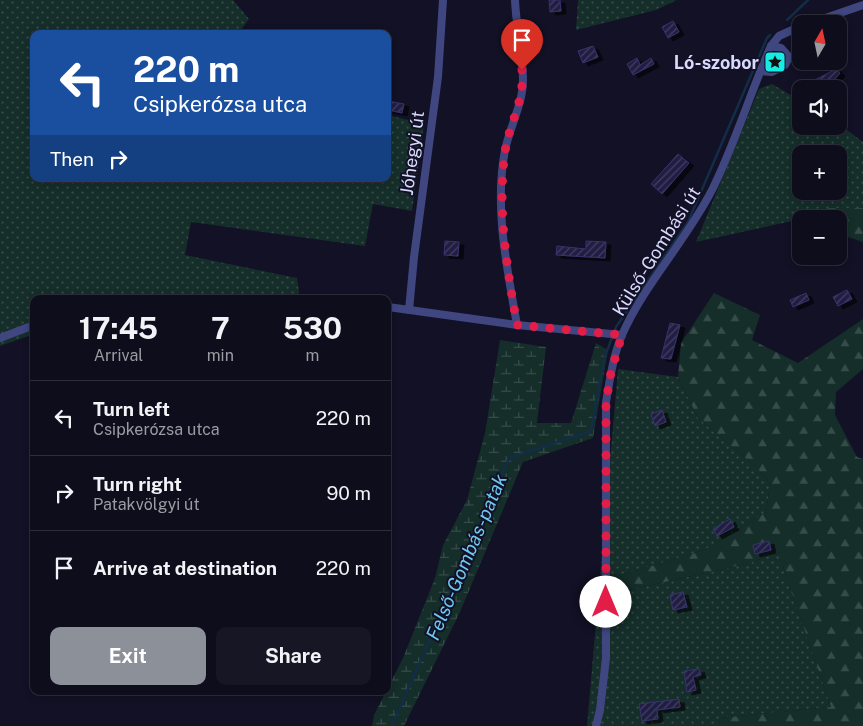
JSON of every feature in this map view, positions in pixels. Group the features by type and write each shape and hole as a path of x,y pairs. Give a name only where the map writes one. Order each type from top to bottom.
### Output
{"street":[{"name":"Jóhegyi út","path":"409,310 414,257 438,77 442,0"},
{"path":"515,0 523,80 522,98 505,149 501,186 504,241 517,325"},
{"path":"834,15 863,5"},
{"name":"Külső-Gombási út","path":"596,726 600,710 606,658 606,402 620,335 642,299 688,233 713,189 771,46 779,36 792,30"},
{"path":"760,70 772,72 785,65 789,57 781,48 771,46"},
{"path":"391,307 517,325 620,335"},
{"path":"0,338 30,327"}],"green space":[{"path":"0,0 233,0 249,19 241,30 30,30 30,182 391,182 391,116 424,124 412,211 373,204 365,246 191,222 185,255 297,278 299,295 30,295 30,335 0,346"},
{"path":"578,0 677,0 656,10 576,30"},
{"path":"772,84 792,96 792,135 847,135 847,130 863,142 863,208 792,210 792,221 696,242 759,89"},
{"path":"821,208 863,208 863,242 847,237 847,210 817,210"},
{"path":"714,293 760,315 752,340 798,363 863,319 863,369 836,392 835,415 857,457 863,459 863,726 720,726 719,718 831,707 778,552 750,563 616,593 615,577 705,550 766,512 770,484 756,467 698,418 678,377 681,343"},
{"path":"500,340 546,347 537,423 571,423 596,343 608,350 593,438 523,462 460,612 404,726 372,726 374,715 384,695 391,695 391,682 403,658 435,578 443,545 467,500 485,433"},
{"path":"618,369 678,377 698,418 756,467 770,484 766,512 705,550 615,577 616,593 750,563 778,552 831,707 719,718 720,726 587,726"}],"building":[{"path":"549,0 560,0 561,11 550,12"},
{"path":"673,21 679,32 668,38 662,27"},
{"path":"593,46 598,57 583,63 578,51"},
{"path":"637,58 640,65 651,58 654,64 633,75 627,64"},
{"path":"834,70 840,73 834,80 815,80"},
{"path":"391,102 404,104 402,113 391,111"},
{"path":"678,154 689,163 662,194 651,184"},
{"path":"445,241 459,242 458,256 444,255"},
{"path":"586,241 606,242 605,258 556,255 557,246 586,249"},
{"path":"847,290 852,299 838,306 833,297"},
{"path":"806,293 809,300 793,307 790,300"},
{"path":"670,323 680,325 671,359 661,358"},
{"path":"662,410 666,422 655,426 651,414"},
{"path":"730,519 734,527 717,536 713,529"},
{"path":"769,541 771,550 755,554 753,545"},
{"path":"683,592 687,607 673,610 670,595"},
{"path":"699,669 701,675 693,677 696,690 687,692 684,671"},
{"path":"679,699 680,707 657,710 658,719 642,721 639,704"}],"waterway":[{"name":"Felső-Gombás-patak","path":"787,20 808,0"},
{"name":"Felső-Gombás-patak","path":"392,726 509,458 591,431 604,359 616,327 688,222 767,38 770,35"}],"place":[{"name":"Ló-szobor","path":"775,62"}],"route":[{"path":"522,70 522,98 505,149 501,186 504,241 517,325 622,335 611,372 606,402 606,602"}]}
